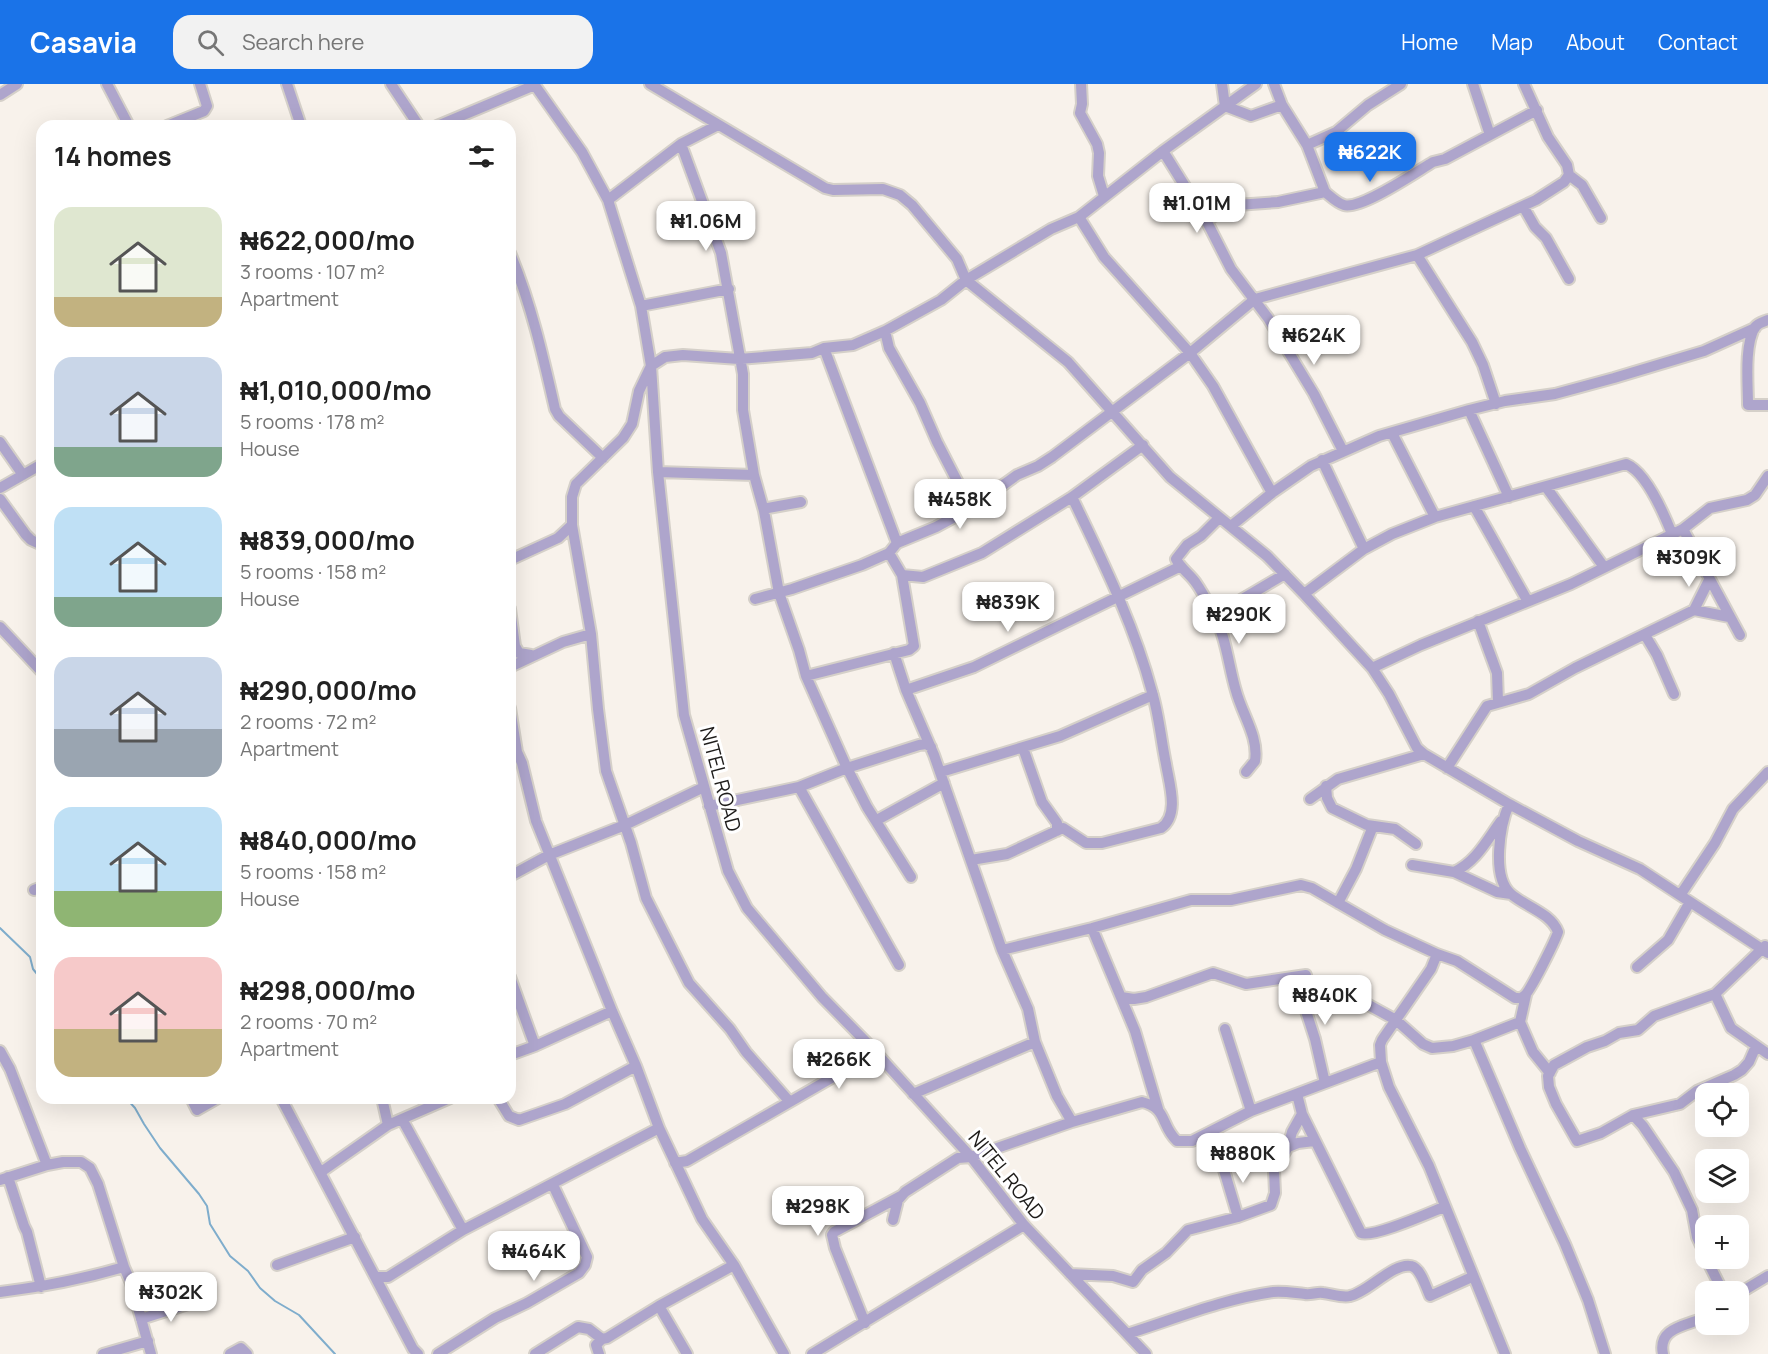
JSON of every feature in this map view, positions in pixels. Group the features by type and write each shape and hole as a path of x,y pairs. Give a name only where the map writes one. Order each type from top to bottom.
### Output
{"street":[{"path":"0,95 17,84"},
{"path":"107,84 126,120"},
{"path":"182,120 204,111 207,106 200,84"},
{"path":"287,84 299,120"},
{"path":"391,84 415,120"},
{"path":"461,120 535,84"},
{"name":"NITEL ROAD","path":"535,84 582,152 608,200 641,306 651,366 658,472 684,715 728,871 747,908 822,997 870,1046 970,1157 1024,1225 1146,1354"},
{"path":"650,84 825,188 832,190 883,189 900,195 912,205 957,258 966,280 1068,362 1170,477 1231,526 1304,594 1371,668 1389,694 1417,748 1509,804 1578,841 1631,864 1766,949 1715,994 1654,1016 1638,1029 1587,1047 1554,1065 1550,1073 1549,1087 1577,1141 1601,1133 1633,1116 1680,1104 1696,1091 1734,1075 1749,1062 1756,1046"},
{"path":"1081,84 1080,112 1097,144 1098,176 1104,196"},
{"path":"1222,84 1225,106"},
{"path":"789,1101 689,983 646,898 625,825 606,771 591,634 572,525 572,497 576,484 623,438 632,424 639,391 651,366 665,357 674,355 739,359 812,353 825,348 853,345 885,331 941,300 966,280 1051,229 1079,217 1163,151 1256,84"},
{"path":"1274,84 1282,105 1307,145 1324,192 1342,205 1349,206 1364,202 1433,162 1445,159 1537,110"},
{"path":"1307,145 1336,132 1368,105 1401,84"},
{"path":"1473,84 1490,135"},
{"path":"1524,84 1548,137 1567,165 1569,175 1582,185 1601,218"},
{"path":"1225,106 1251,116 1282,105"},
{"path":"608,200 681,144 718,125"},
{"path":"681,144 717,239 729,289 742,374 743,410 754,475 764,510 778,593 806,676 847,768 867,807 911,877"},
{"path":"1163,151 1206,220 1231,269 1255,299 1314,394 1343,451"},
{"path":"755,599 862,566 889,553 897,543 936,527 971,508 1017,475 1044,463 1190,353 1255,299 1417,255 1523,206 1556,188 1569,175"},
{"path":"1206,220 1238,205 1278,202 1324,192"},
{"path":"1523,206 1535,227 1546,238 1569,279"},
{"path":"1079,217 1104,257 1190,353 1213,386 1272,493"},
{"path":"1417,255 1472,342 1483,365 1496,404"},
{"path":"516,267 540,341 555,409 559,416 603,458"},
{"path":"641,306 729,289"},
{"path":"1768,320 1759,323 1755,328 1749,350 1748,405 1768,405"},
{"path":"1231,526 1299,473 1343,451 1392,433 1469,410 1554,394 1704,351 1755,328"},
{"path":"885,331 889,348 920,403 971,508"},
{"path":"825,348 897,543"},
{"path":"1469,410 1509,497"},
{"path":"1392,433 1435,517"},
{"path":"0,442 22,475"},
{"path":"902,575 923,577 961,563 1019,531 1072,497 1143,445"},
{"path":"1322,460 1364,549"},
{"path":"1304,594 1364,549 1392,534 1435,517 1619,465 1626,464 1634,467 1641,474 1663,511 1672,534"},
{"path":"0,488 36,467"},
{"path":"658,472 754,475"},
{"path":"1371,668 1527,600 1571,584 1683,529 1710,508 1751,498 1768,476"},
{"path":"1546,487 1604,567"},
{"path":"971,860 1008,854 1062,828 1086,843 1102,843 1161,828 1166,825 1170,817 1172,799 1153,695 1118,596 1072,497"},
{"path":"0,499 26,535 36,542"},
{"path":"764,510 768,507 801,502"},
{"path":"1474,506 1527,600"},
{"path":"1220,518 1201,536 1187,545 1176,559 1179,567 1186,571 1197,584 1217,619 1235,690 1250,727 1254,745 1255,761 1246,772"},
{"path":"516,557 558,538 572,525"},
{"path":"1683,529 1740,635"},
{"path":"806,676 909,650 914,646 915,641 902,575 889,553"},
{"path":"906,690 974,667 1179,567"},
{"path":"1217,619 1222,611 1285,574"},
{"path":"1447,768 1483,710 1498,702 1530,694 1575,668 1694,610 1709,580"},
{"path":"1694,610 1730,617"},
{"path":"1478,621 1499,680 1498,702"},
{"path":"0,627 36,666"},
{"path":"516,664 563,642 591,634"},
{"path":"1646,635 1658,655 1674,694"},
{"path":"516,648 519,653 531,655"},
{"path":"894,653 906,690 943,778 1002,950 1028,1009 1035,1042 1057,1096 1072,1122"},
{"path":"877,820 943,778 1060,736 1153,695"},
{"path":"710,806 799,787 847,768 919,745 926,744 931,747"},
{"path":"516,746 532,809 549,855 677,1169 702,1219 734,1265 784,1354"},
{"path":"1023,748 1042,802 1057,823 1057,831"},
{"path":"1310,799 1326,786 1354,774 1424,754"},
{"path":"1681,894 1715,843 1733,809 1768,772"},
{"path":"516,873 549,855 625,825 704,786"},
{"path":"1326,786 1327,798 1332,808 1373,826 1395,829 1416,844"},
{"path":"799,787 899,965"},
{"path":"1454,872 1475,857 1503,818 1509,804"},
{"path":"1503,818 1499,853 1503,881 1511,894"},
{"path":"1338,903 1356,869 1373,826"},
{"path":"1412,865 1454,872 1489,889 1511,894 1555,924 1558,933 1526,995 1520,1022 1533,1052 1550,1073"},
{"path":"1002,950 1191,900 1231,900 1301,885 1312,888 1385,930 1457,961 1515,998 1526,995"},
{"path":"1637,967 1668,940 1690,902"},
{"path":"1092,928 1135,1031 1158,1108 1169,1134 1178,1141 1192,1142 1251,1112 1381,1062"},
{"path":"1437,954 1431,969 1380,1045 1381,1062 1389,1087 1429,1166 1472,1276 1506,1354"},
{"path":"1121,997 1134,999 1146,997 1213,974 1246,984 1306,975"},
{"path":"1294,977 1315,1039 1325,1083"},
{"path":"1302,1000 1333,992 1352,996 1396,1020 1423,1044 1432,1048 1453,1046 1474,1040 1520,1022"},
{"path":"516,994 535,1046"},
{"path":"1715,994 1731,1028 1768,1054"},
{"path":"516,1053 612,1011"},
{"path":"1226,1029 1251,1112"},
{"path":"1474,1040 1520,1148 1565,1244 1588,1300 1605,1354"},
{"path":"913,1094 1035,1042"},
{"path":"677,1169 846,1068 870,1046"},
{"path":"0,1050 47,1164"},
{"path":"0,1073 7,1064"},
{"path":"502,1104 509,1116 519,1120 565,1104 636,1066"},
{"path":"1297,1094 1302,1114 1314,1141 1361,1233 1367,1235 1444,1207"},
{"path":"865,1323 835,1248 832,1235 834,1232 901,1196 958,1158 970,1157 1072,1122 1142,1102 1158,1108"},
{"path":"194,1104 197,1110 208,1104"},
{"path":"284,1104 413,1349 418,1354"},
{"path":"383,1104 387,1125"},
{"path":"321,1172 387,1125 436,1104"},
{"path":"1070,1274 1113,1276 1133,1282 1142,1270 1166,1253 1184,1232 1271,1205 1275,1193 1274,1170 1288,1147 1292,1131 1302,1114"},
{"path":"1633,1116 1643,1126 1674,1172 1692,1210 1695,1226"},
{"path":"402,1119 463,1230"},
{"path":"377,1277 388,1277 463,1230 554,1185 659,1128"},
{"path":"1288,1147 1314,1141"},
{"path":"1221,1160 1238,1217"},
{"path":"40,1287 27,1232 4,1178 47,1164 81,1162 90,1168 98,1184 131,1283 151,1354"},
{"path":"438,1354 495,1318 527,1303 579,1273 585,1265 587,1257 554,1185"},
{"path":"893,1220 901,1196"},
{"path":"813,1354 1024,1225"},
{"path":"277,1265 355,1237"},
{"path":"599,1354 596,1345 602,1339 734,1265"},
{"path":"1127,1334 1228,1301 1272,1292 1305,1294 1321,1292 1349,1297 1402,1266 1417,1269 1430,1296 1472,1276"},
{"path":"0,1292 91,1277 124,1267"},
{"path":"1749,1287 1768,1276"},
{"path":"131,1283 168,1309"},
{"path":"141,1318 194,1302"},
{"path":"659,1306 687,1354"},
{"path":"1663,1354 1661,1347 1665,1335 1672,1329 1695,1321"},
{"path":"535,1354 578,1327 589,1329 602,1339"},
{"path":"103,1354 148,1341"},
{"path":"230,1354 241,1348 247,1354"}],"waterway":[{"path":"0,928 30,957 36,973"},
{"path":"131,1104 160,1148 207,1206 210,1224 230,1256 248,1271 260,1288 275,1301 299,1315 335,1354"}]}
